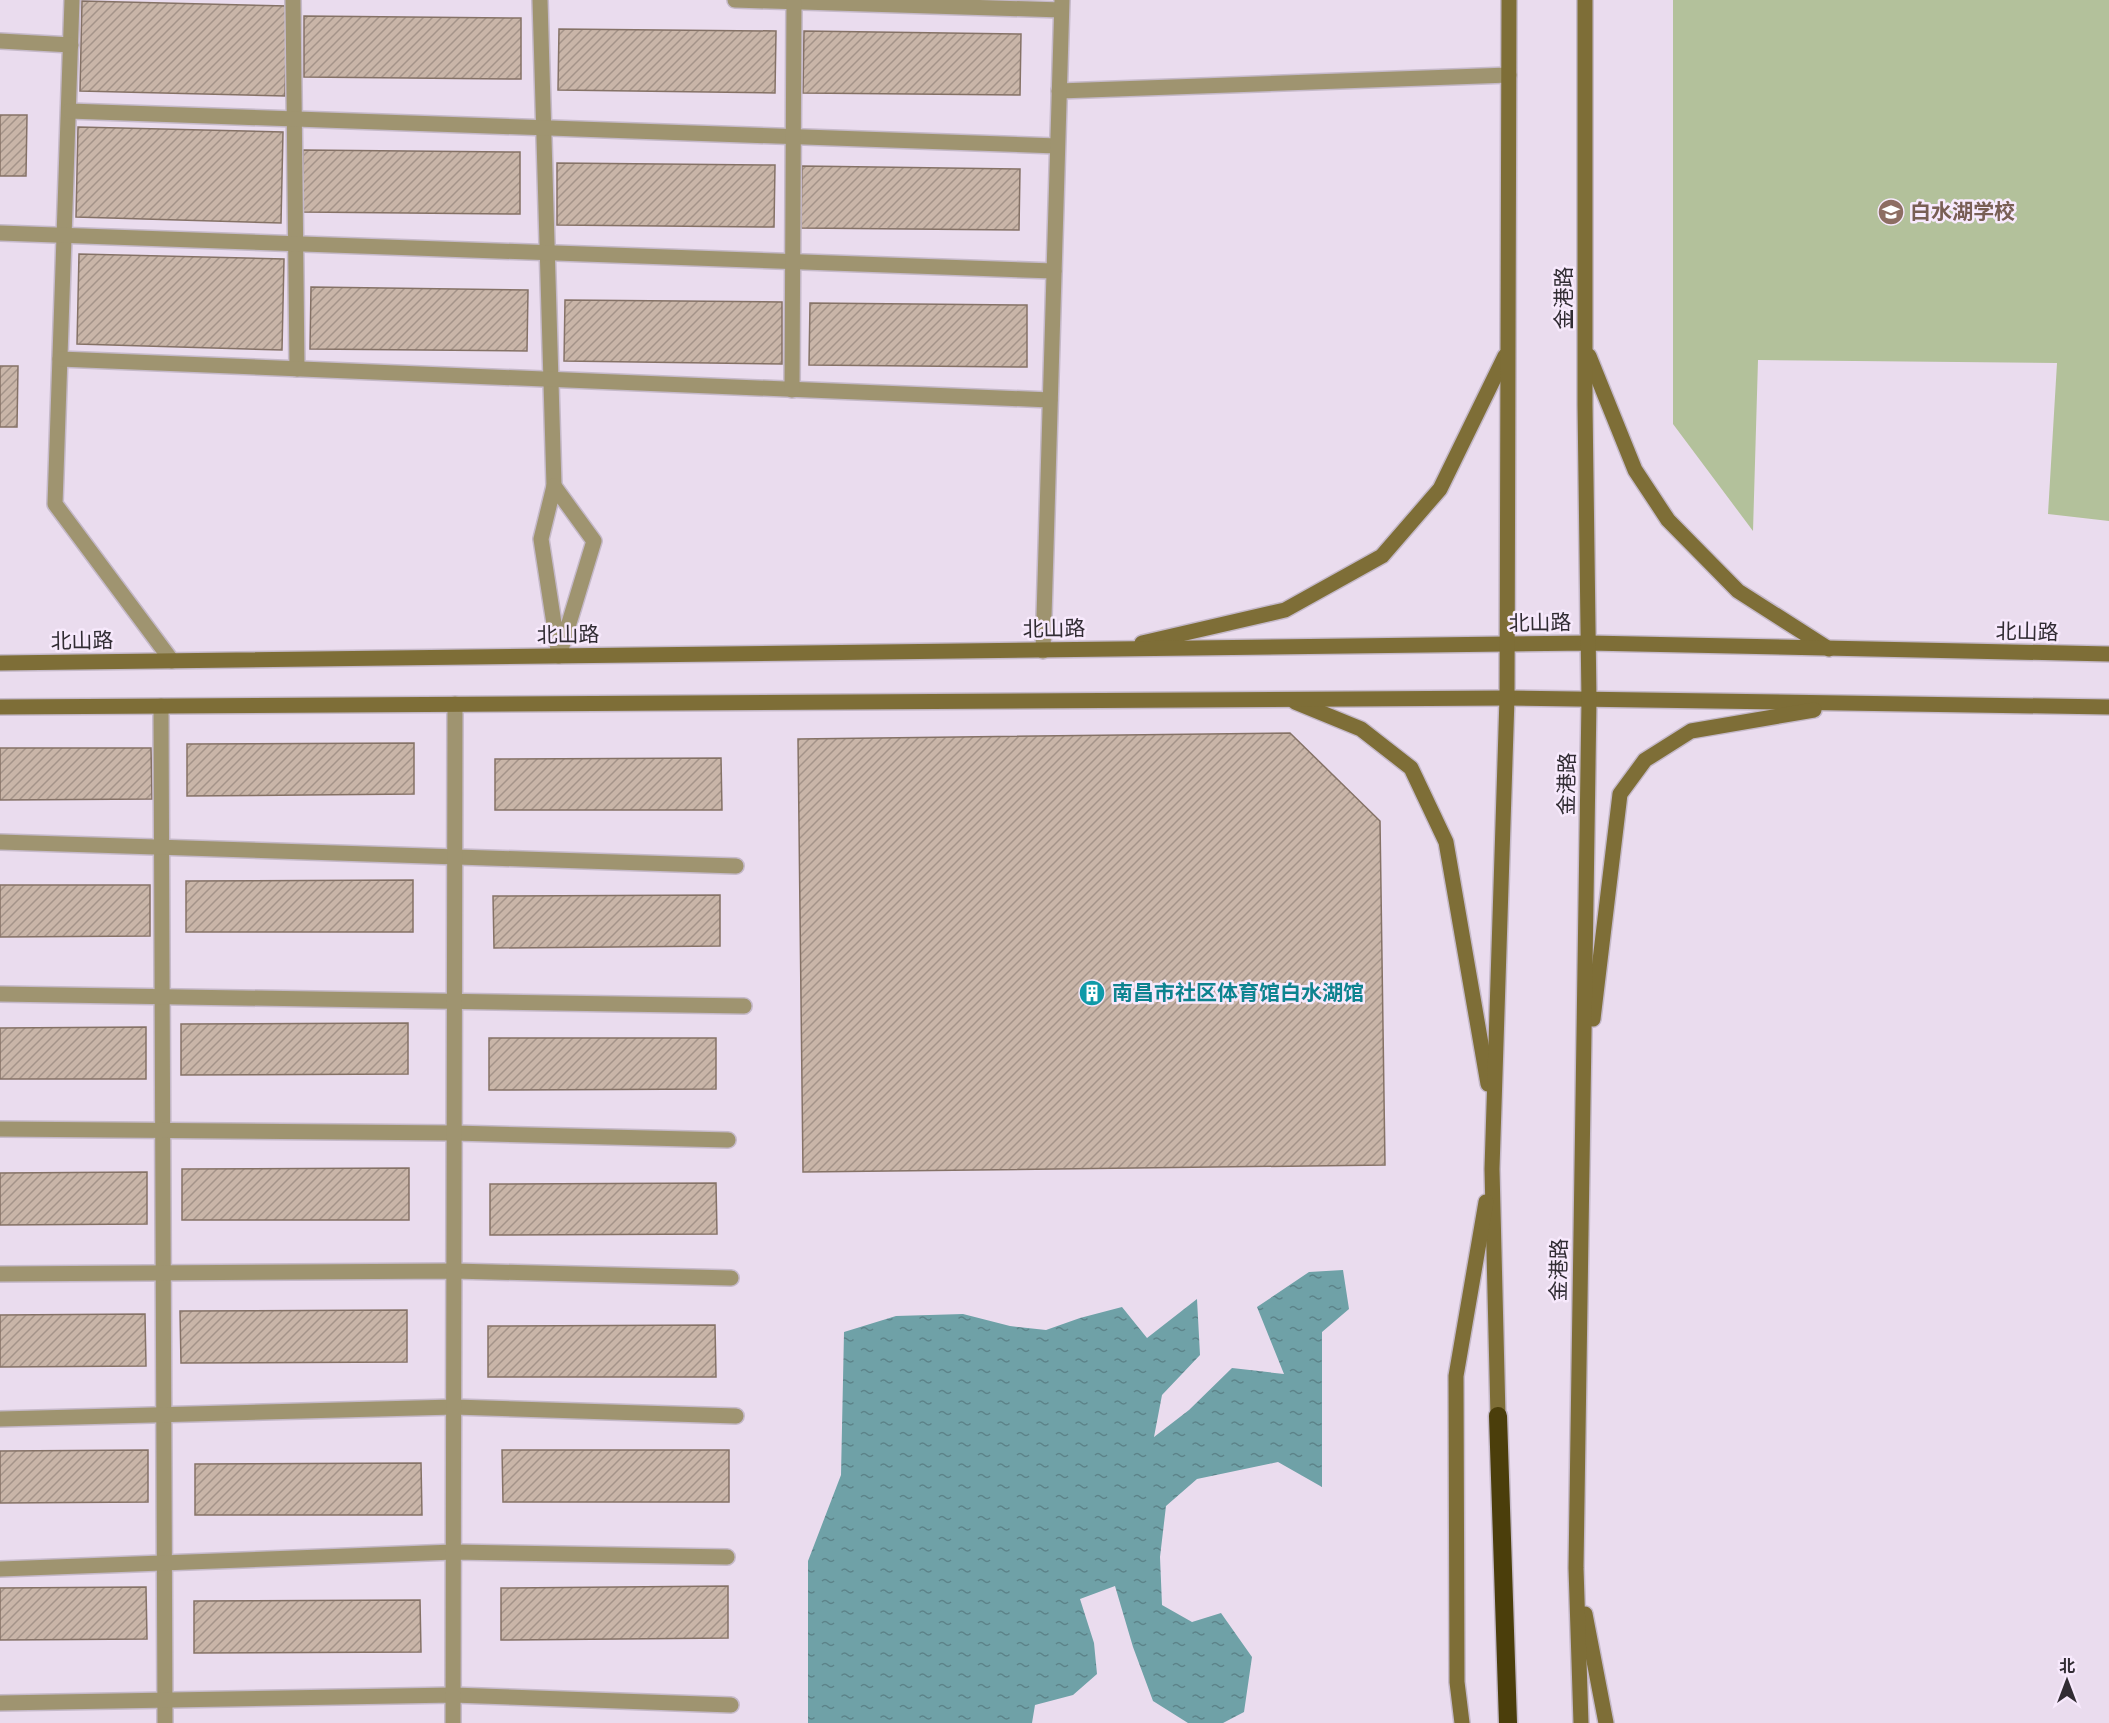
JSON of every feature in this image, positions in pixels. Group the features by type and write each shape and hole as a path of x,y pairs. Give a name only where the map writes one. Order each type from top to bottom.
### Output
{"highway":[{"path":"1498,1416 1508,1723"}],"main road":[{"path":"1498,1416 1492,1169 1507,698 1509,0"},
{"name":"金港路","path":"1581,1723 1576,1568 1589,700 1585,0"},
{"path":"1586,348 1635,470 1668,520 1738,591 1829,649"},
{"path":"1113,650 1286,610 1382,556 1440,489 1508,350"},
{"name":"北山路","path":"0,663 1589,643 2109,654"},
{"path":"0,707 1507,698 2109,707"},
{"path":"1290,699 1361,729 1411,768 1446,842 1493,1116"},
{"path":"1583,1096 1620,794 1645,760 1692,731 1852,704"},
{"path":"1462,1723 1457,1682 1456,1376 1492,1169"},
{"name":"金港路","path":"1576,1568 1606,1723"}],"street":[{"path":"72,0 55,504 172,661"},
{"path":"293,0 297,369"},
{"path":"540,0 554,486 541,539 559,656"},
{"path":"735,0 1061,5 1043,651"},
{"path":"792,390 794,1"},
{"path":"0,41 71,45"},
{"path":"1059,91 1509,75"},
{"path":"69,111 1057,146"},
{"path":"0,233 1054,271"},
{"path":"60,359 1050,400"},
{"path":"554,486 594,541 559,656"},
{"path":"453,1723 455,704"},
{"path":"161,706 165,1723"},
{"path":"0,842 736,866"},
{"path":"0,994 744,1006"},
{"path":"0,1129 454,1133 728,1140"},
{"path":"0,1274 454,1271 731,1278"},
{"path":"0,1419 454,1407 736,1416"},
{"path":"0,1569 454,1552 727,1557"},
{"path":"0,1703 453,1695 731,1706"}],"shaded area":[{"name":"白水湖学校","path":"1673,0 2109,0 2109,521 2048,514 2057,363 1758,360 1753,531 1673,424"}],"water":[{"path":"1343,1270 1349,1309 1322,1332 1322,1487 1278,1462 1197,1479 1166,1506 1160,1557 1162,1605 1192,1622 1221,1613 1252,1657 1244,1712 1223,1723 1188,1723 1153,1701 1133,1647 1115,1586 1080,1599 1094,1643 1097,1674 1073,1695 1035,1705 1032,1723 808,1723 808,1561 841,1475 844,1332 896,1316 963,1314 1010,1326 1046,1330 1122,1307 1147,1338 1197,1299 1200,1355 1162,1395 1154,1437 1189,1410 1232,1368 1284,1374 1257,1307 1309,1272"}],"building":[{"path":"82,1 287,6 285,96 80,91"},
{"path":"304,16 521,18 521,79 304,77"},
{"path":"559,29 776,31 775,93 558,90"},
{"path":"804,31 1021,34 1020,95 803,93"},
{"path":"0,115 27,115 26,176 0,176"},
{"path":"78,127 283,132 281,223 76,217"},
{"path":"303,150 520,152 520,214 303,212"},
{"path":"557,163 775,165 774,227 557,225"},
{"path":"802,166 1020,169 1019,230 801,228"},
{"path":"79,254 284,259 282,350 77,344"},
{"path":"311,287 528,290 527,351 310,349"},
{"path":"565,300 782,302 782,364 564,361"},
{"path":"810,303 1027,305 1027,367 809,365"},
{"path":"0,366 18,366 17,427 0,427"},
{"name":"南昌市社区体育馆白水湖馆","path":"1290,733 1380,821 1385,1165 803,1172 798,739"},
{"path":"414,743 414,794 187,796 187,744"},
{"path":"0,748 151,748 152,799 0,800"},
{"path":"721,758 722,810 495,810 495,759"},
{"path":"413,880 413,932 186,932 186,881"},
{"path":"0,885 150,885 150,936 0,937"},
{"path":"720,895 720,946 494,948 493,896"},
{"path":"408,1023 408,1074 181,1075 181,1024"},
{"path":"146,1027 146,1079 0,1079 0,1028"},
{"path":"489,1038 716,1038 716,1089 489,1090"},
{"path":"409,1168 409,1220 182,1220 182,1169"},
{"path":"147,1172 147,1224 0,1225 0,1173"},
{"path":"716,1183 717,1234 490,1235 490,1184"},
{"path":"407,1310 407,1362 181,1363 180,1311"},
{"path":"145,1314 146,1366 0,1367 0,1315"},
{"path":"715,1325 716,1377 488,1377 488,1326"},
{"path":"148,1450 148,1502 0,1503 0,1451"},
{"path":"502,1450 729,1450 729,1502 503,1502"},
{"path":"421,1463 422,1515 195,1515 195,1464"},
{"path":"728,1586 728,1638 501,1640 501,1588"},
{"path":"146,1587 147,1639 0,1640 0,1588"},
{"path":"420,1600 421,1652 194,1653 194,1601"}],"place":[{"name":"白水湖学校","path":"1891,212"},
{"name":"南昌市社区体育馆白水湖馆","path":"1092,993"}]}
